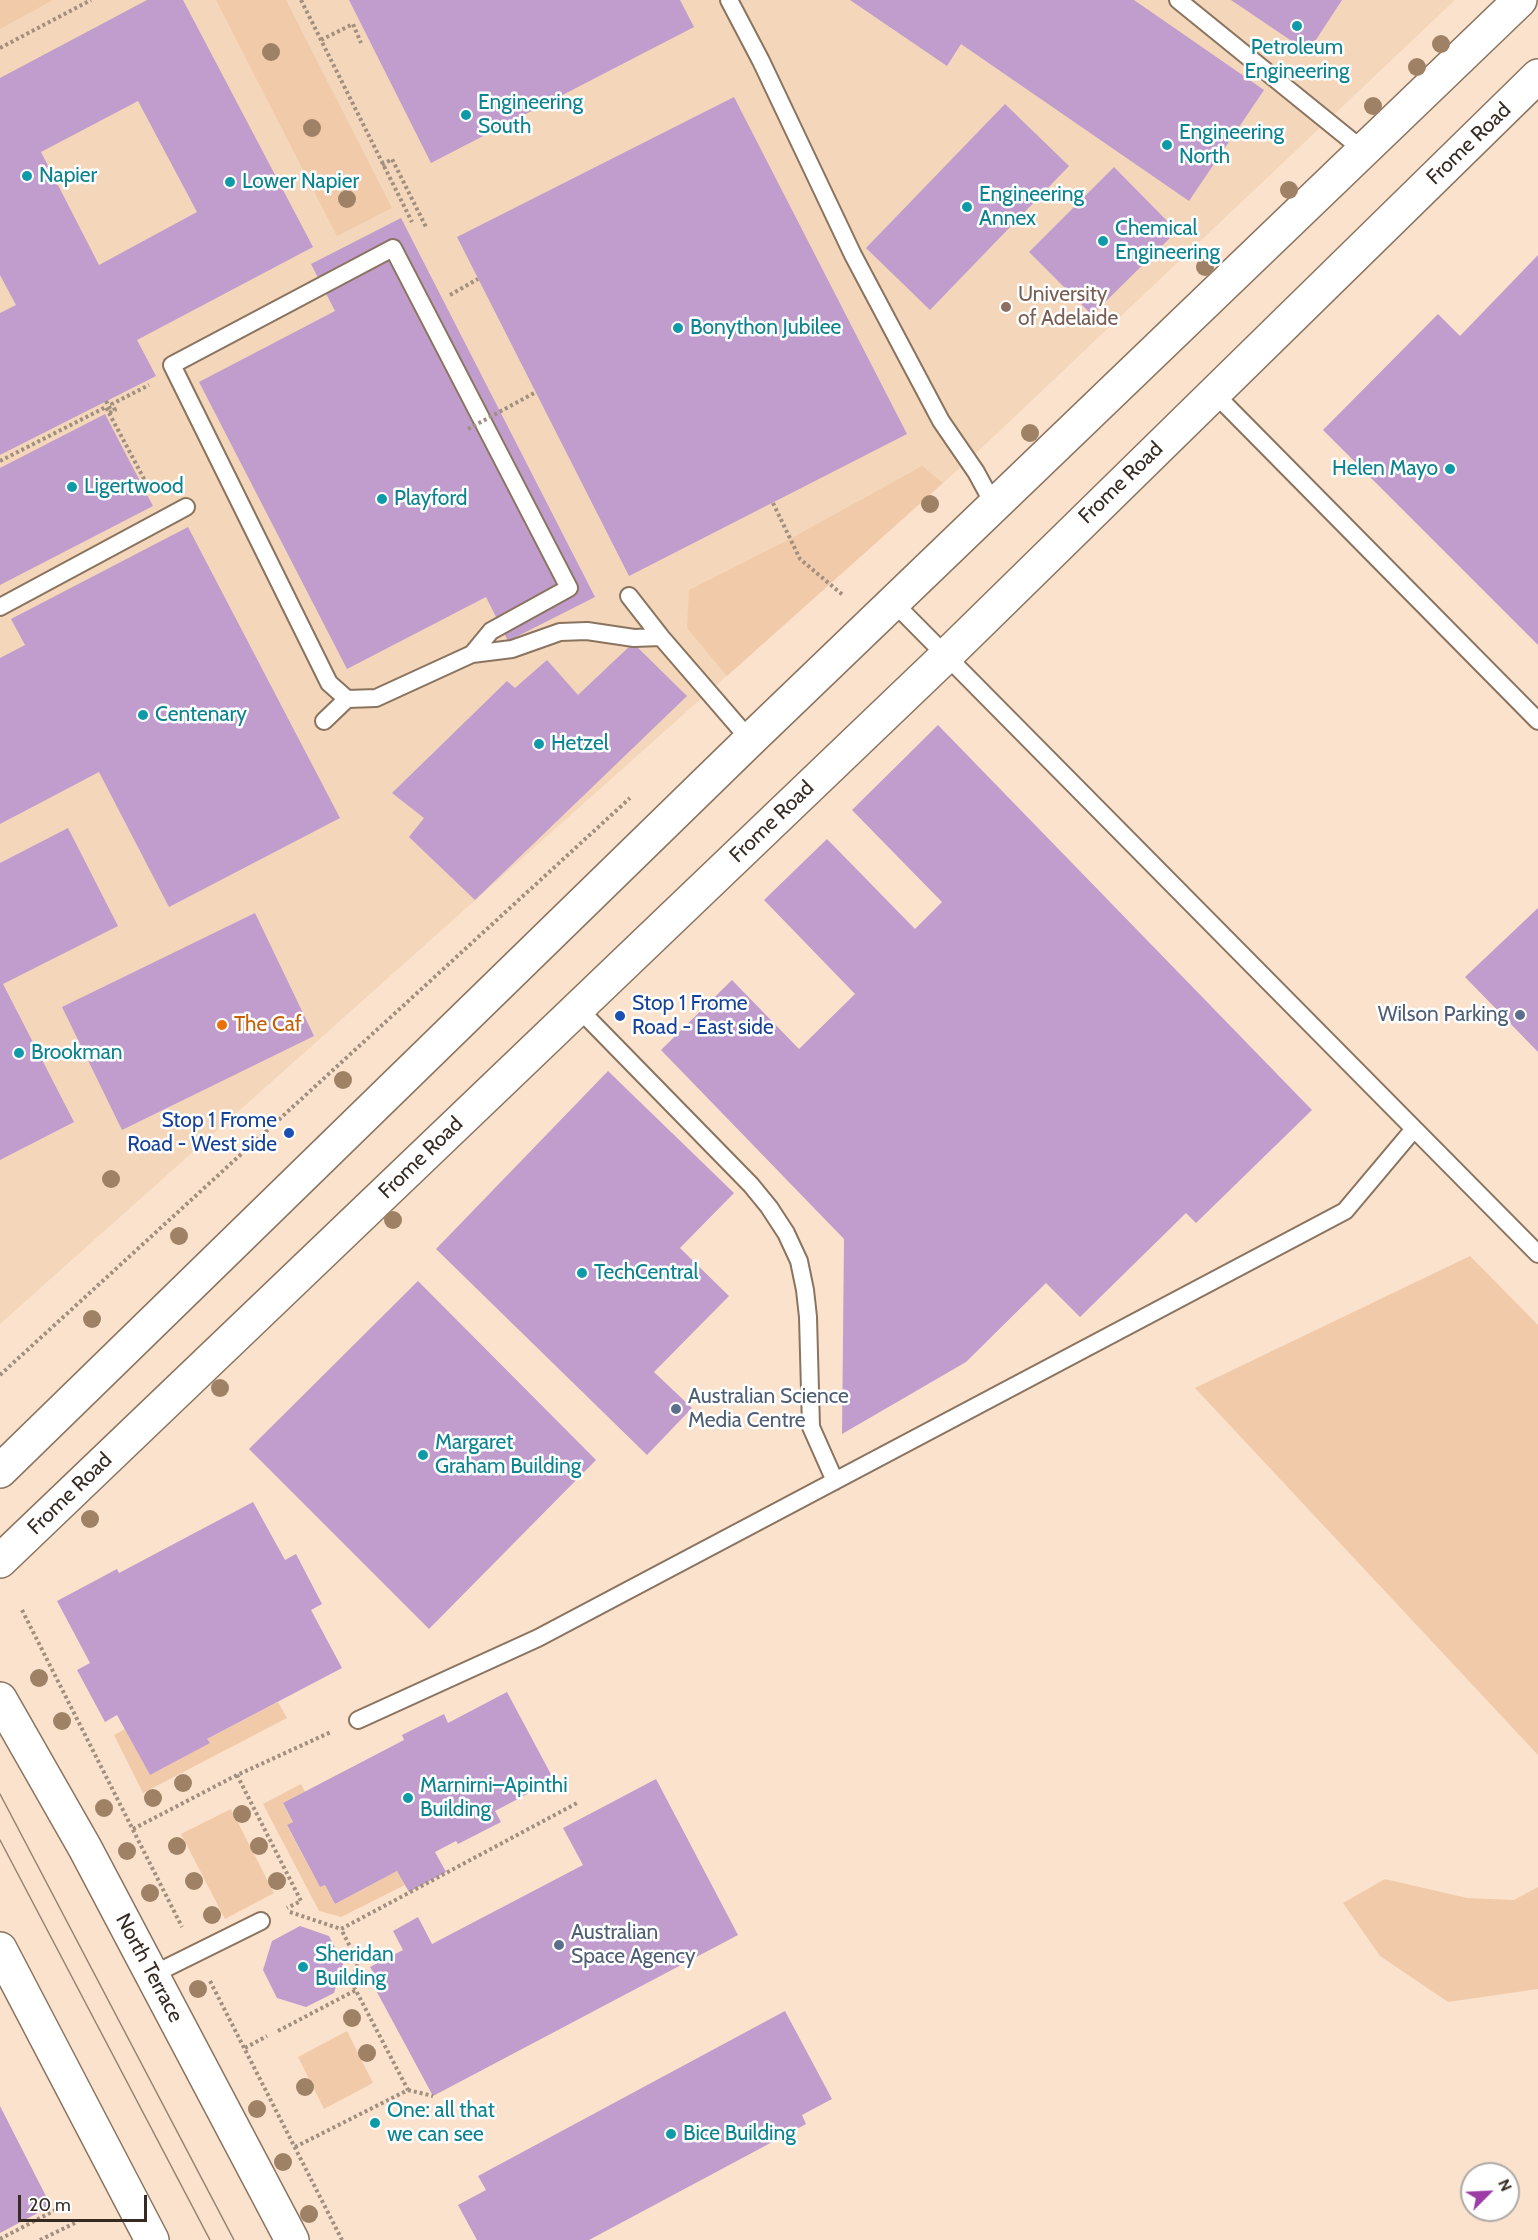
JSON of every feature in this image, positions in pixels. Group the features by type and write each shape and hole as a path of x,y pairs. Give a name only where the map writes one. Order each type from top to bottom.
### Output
{"main road":[{"path":"0,1471 750,740 1520,0"},
{"name":"Frome Road","path":"0,1561 946,656 1538,76"},
{"name":"North Terrace","path":"0,1699 85,1848 292,2240"},
{"path":"0,1949 152,2240"}],"lane":[{"path":"729,0 761,61 853,255 942,421 976,472 995,507"},
{"path":"1178,0 1362,150"},
{"path":"347,699 329,683 172,365 393,248 569,588 491,631 472,654"},
{"path":"1214,393 1538,721"},
{"path":"0,607 186,507"},
{"path":"629,596 661,637 750,740"},
{"path":"894,603 1538,1254"},
{"path":"324,721 347,699 375,698 472,654 512,649 561,632 587,631 634,638 661,637"},
{"path":"578,1008 751,1185 786,1233 799,1261 805,1290 808,1317 811,1427 835,1481"},
{"path":"358,1719 538,1638 1345,1211 1414,1130"},
{"path":"152,1975 261,1921"}],"path":[{"path":"0,48 91,0"},
{"path":"301,0 418,235 393,248"},
{"path":"321,40 352,24 361,43"},
{"path":"382,165 392,159 427,229"},
{"path":"443,299 478,279"},
{"path":"110,412 116,410 112,404 152,384"},
{"path":"468,429 536,392"},
{"path":"106,401 165,519"},
{"path":"0,461 106,407 110,412"},
{"path":"773,503 800,559 845,597 837,604"},
{"path":"1,1374 637,791"},
{"path":"22,1610 342,2240"},
{"path":"133,1829 237,1775 358,1719"},
{"path":"237,1775 301,1901 283,1910 341,1929 358,1962 352,1983 408,2090"},
{"path":"341,1929 579,1802"},
{"path":"278,2031 356,1990"},
{"path":"244,2048 267,2036"},
{"path":"295,2147 408,2090 433,2096"},
{"path":"0,2239 65,2205"},
{"path":"40,2240 75,2223"}],"shaded area":[{"path":"0,0 1455,0 971,458 0,1324"},
{"path":"0,0 53,0 0,29"},
{"path":"216,0 286,0 392,208 337,236"},
{"path":"922,466 943,483 727,676 687,628 689,590 790,539"},
{"path":"1470,1256 1538,1325 1538,1755 1195,1388"},
{"path":"278,1702 287,1718 143,1793 114,1735 125,1729 150,1775 209,1743 207,1739"},
{"path":"301,1784 305,1792 283,1804 293,1822 287,1826 320,1887 325,1885 335,1904 397,1871 405,1885 341,1917 319,1911 263,1804"},
{"path":"231,1809 274,1893 225,1919 181,1834"},
{"path":"1385,1879 1467,1898 1514,1900 1538,1887 1538,1989 1448,2002 1380,1956 1343,1903"},
{"path":"347,2031 373,2083 324,2109 298,2057"}],"building":[{"path":"147,0 183,0 313,247 137,340 156,376 0,455 0,313 16,305 0,275 0,78","holes":["138,101 197,212 99,265 41,152"]},
{"name":"Engineering South","path":"349,0 680,0 694,27 431,163"},
{"name":"Engineering North","path":"850,0 1134,0 1264,90 1189,201 961,44 947,66"},
{"name":"Petroleum Engineering","path":"1231,0 1342,0 1308,52"},
{"name":"Bonython Jubilee","path":"734,97 907,434 629,576 457,237"},
{"name":"Engineering Annex","path":"1005,104 1069,166 930,310 866,248"},
{"name":"Chemical Engineering","path":"1114,167 1177,231 1092,315 1029,252"},
{"name":"Playford","path":"401,218 595,597 508,641 486,597 347,669 199,382 335,311 311,264"},
{"name":"Helen Mayo","path":"1538,255 1538,645 1323,430 1438,314 1460,336"},
{"name":"Ligertwood","path":"105,414 153,506 0,585 0,468"},
{"name":"Centenary","path":"188,527 340,818 169,907 99,772 0,824 0,658 25,645 11,619"},
{"name":"Hetzel","path":"633,643 687,696 475,900 409,837 424,818 392,793 507,681 515,688 547,660 578,695"},
{"path":"938,725 1312,1110 1196,1223 1186,1213 1080,1317 1046,1283 966,1362 842,1434 844,1239 661,1050 732,980 799,1049 855,994 764,900 827,839 915,929 942,902 852,810"},
{"name":"Brookman","path":"68,828 118,926 3,984 74,1122 0,1160 0,863"},
{"name":"Wilson Parking","path":"1538,908 1538,1052 1465,977"},
{"path":"255,913 314,1036 122,1130 62,1007"},
{"name":"TechCentral","path":"608,1071 734,1193 680,1248 729,1296 654,1372 692,1408 647,1455 436,1249"},
{"name":"Margaret Graham Building","path":"418,1281 596,1460 429,1629 249,1449"},
{"path":"253,1502 285,1560 296,1554 322,1604 311,1610 342,1668 207,1739 210,1743 150,1775 117,1715 105,1722 77,1670 90,1663 57,1601 117,1569 119,1573"},
{"name":"Marnirni–Apinthi Building","path":"507,1692 554,1780 495,1811 501,1822 458,1844 456,1841 435,1852 446,1872 409,1892 397,1871 335,1904 325,1885 320,1887 287,1825 293,1822 283,1803 404,1740 402,1735 444,1714 448,1723"},
{"path":"656,1779 738,1935 433,2096 371,1981 377,1978 370,1967 403,1950 393,1931 418,1917 432,1944 583,1865 563,1828"},
{"name":"Sheridan Building","path":"300,1926 329,1936 343,1964 334,1993 306,2007 277,1998 263,1970 272,1941"},
{"name":"Bice Building","path":"785,2011 832,2099 802,2115 806,2124 589,2240 477,2240 458,2205 486,2190 478,2176"},
{"path":"0,2106 51,2206 0,2233"}],"tram line":[{"path":"0,1794 234,2240"},
{"path":"0,1840 210,2240"}],"place":[{"name":"Petroleum Engineering","path":"1297,26"},
{"name":"Engineering South","path":"466,115"},
{"name":"Engineering North","path":"1167,145"},
{"name":"Napier","path":"27,176"},
{"name":"Lower Napier","path":"230,182"},
{"name":"Engineering Annex","path":"967,207"},
{"name":"Chemical Engineering","path":"1103,241"},
{"name":"University of Adelaide","path":"1006,307"},
{"name":"Bonython Jubilee","path":"678,328"},
{"name":"Helen Mayo","path":"1450,469"},
{"name":"Ligertwood","path":"72,487"},
{"name":"Playford","path":"382,499"},
{"name":"Centenary","path":"143,715"},
{"name":"Hetzel","path":"539,744"},
{"name":"Wilson Parking","path":"1520,1015"},
{"name":"Stop 1 Frome Road - East side","path":"620,1016"},
{"name":"The Caf","path":"222,1025"},
{"name":"Brookman","path":"19,1053"},
{"name":"Stop 1 Frome Road - West side","path":"289,1133"},
{"name":"TechCentral","path":"582,1273"},
{"name":"Australian Science Media Centre","path":"676,1409"},
{"name":"Margaret Graham Building","path":"423,1455"},
{"name":"Marnirni–Apinthi Building","path":"408,1798"},
{"name":"Australian Space Agency","path":"559,1945"},
{"name":"Sheridan Building","path":"303,1967"},
{"name":"One: all that we can see","path":"375,2123"},
{"name":"Bice Building","path":"671,2134"}]}
